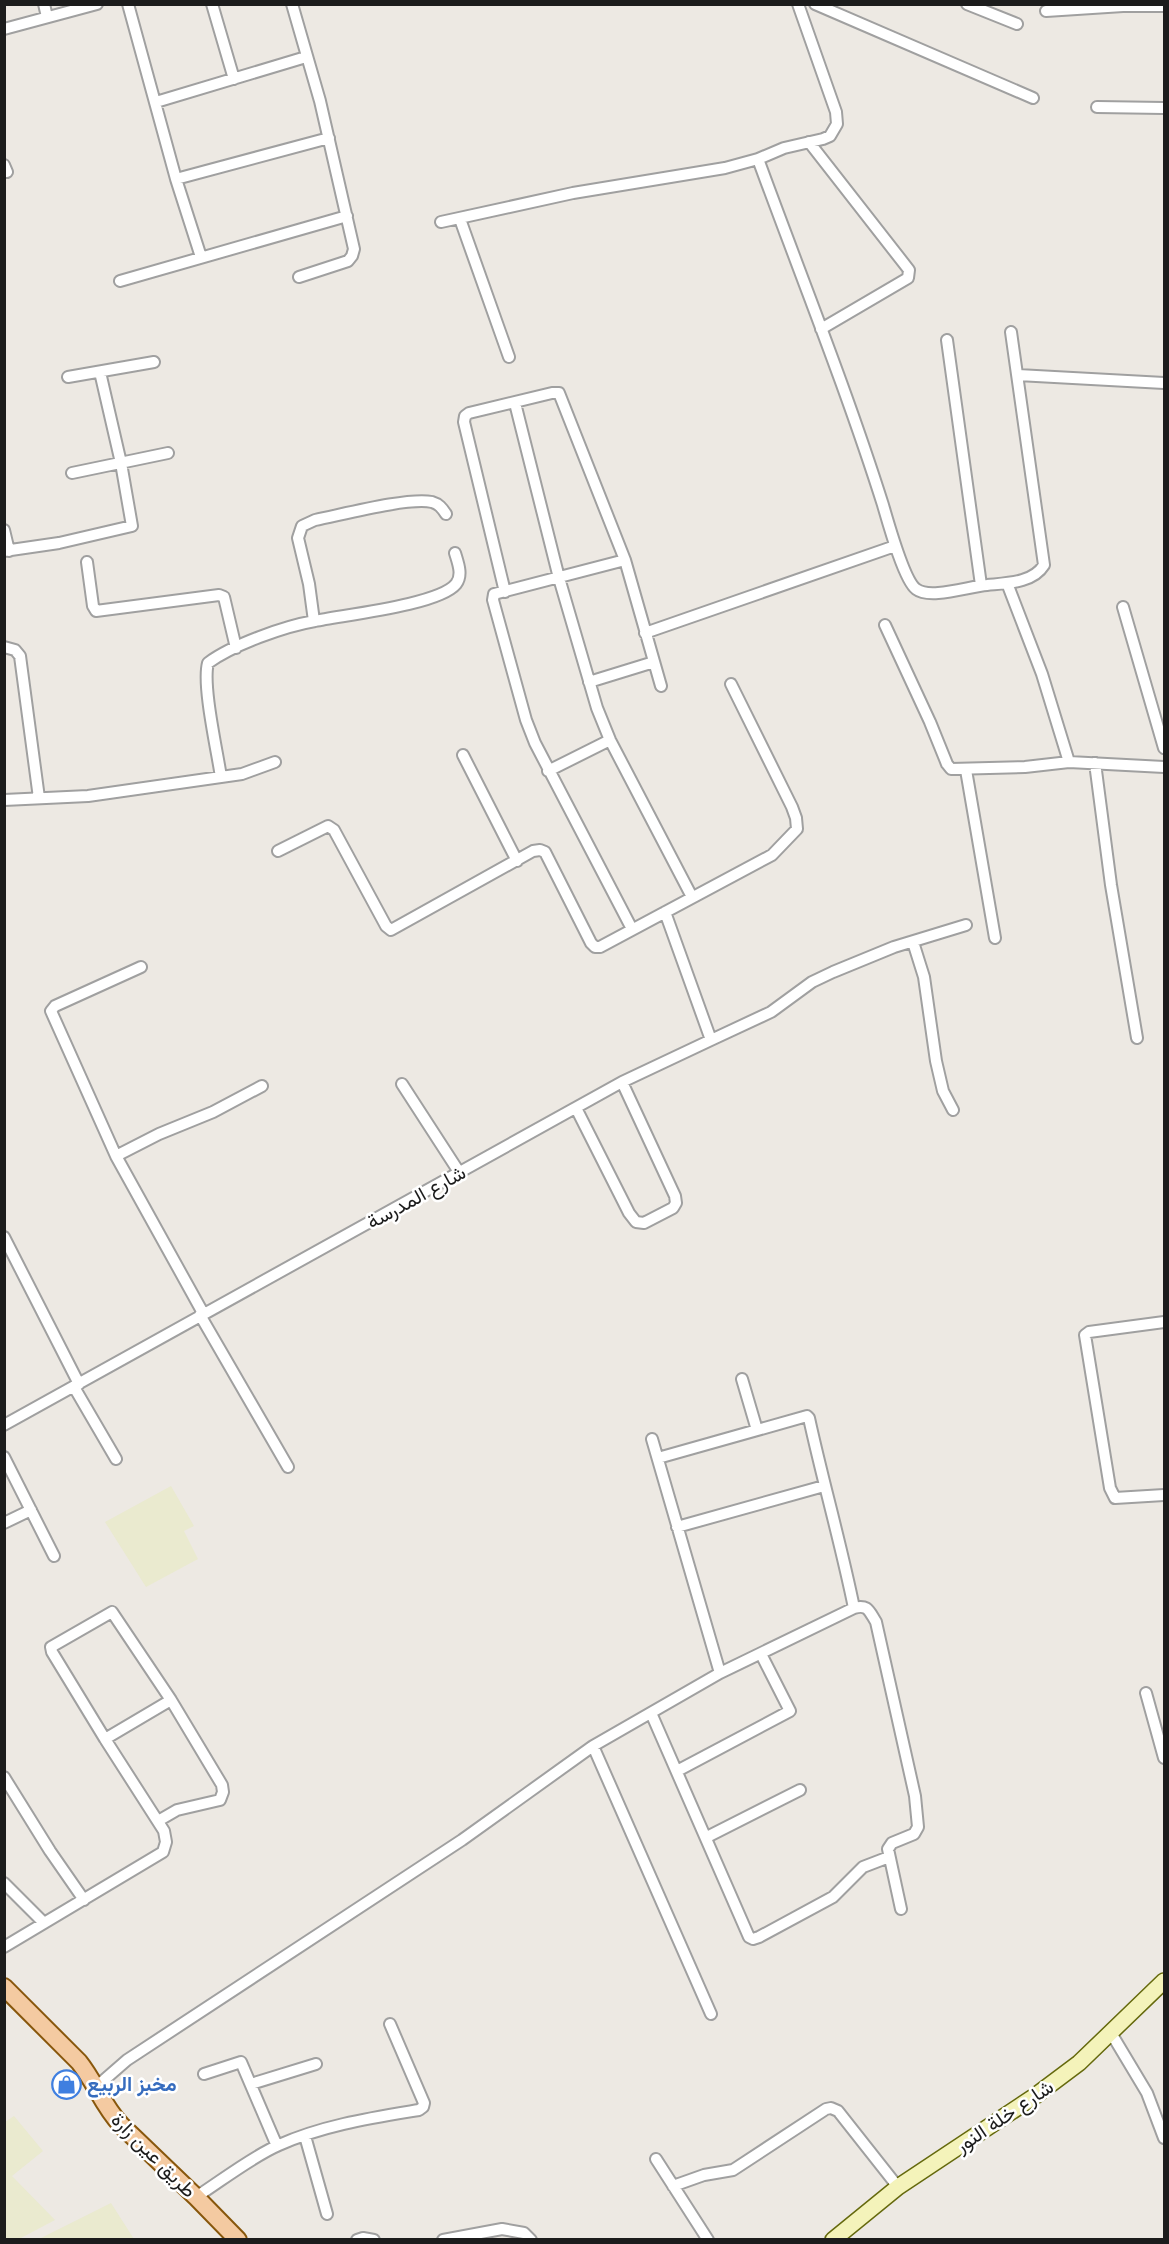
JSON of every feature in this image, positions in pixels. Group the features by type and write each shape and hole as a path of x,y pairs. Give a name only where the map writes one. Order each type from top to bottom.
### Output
{"main road":[{"name":"طريق عين زارة","path":"4,1987 79,2062 96,2087 110,2114 120,2125 238,2240"}],"street":[{"path":"44,4 47,17"},
{"path":"4,29 97,4"},
{"path":"128,4 176,179 201,257"},
{"path":"212,4 234,79"},
{"path":"292,4 329,138 354,249 348,261 299,277"},
{"path":"441,222 573,193 725,168 758,159 784,148 830,136 837,124 836,112 798,4"},
{"path":"815,4 1033,98"},
{"path":"967,4 1017,24"},
{"path":"1046,11 1164,6"},
{"path":"156,102 306,57"},
{"path":"1097,107 1164,108"},
{"path":"176,179 329,138"},
{"path":"809,142 910,274 908,278 820,329"},
{"path":"758,159 875,480 896,546 913,586 918,591 937,593 981,585 1007,584 1033,577 1044,565 1011,332"},
{"path":"120,281 347,216"},
{"path":"460,219 509,357"},
{"path":"947,340 981,585"},
{"path":"68,377 154,362"},
{"path":"4,530 7,551 59,543 132,525 121,463 100,372"},
{"path":"1018,375 1164,383"},
{"path":"505,592 464,422 465,416 469,413 559,393 625,560 661,686"},
{"path":"515,403 559,579 589,682 610,740 692,897"},
{"path":"72,472 168,453"},
{"path":"314,621 309,584 298,538 302,526 315,520 407,502 432,502 441,506 446,514"},
{"path":"645,633 896,546"},
{"path":"221,777 206,669 208,663 236,648 284,629 441,595 456,584 460,575 455,553"},
{"path":"625,560 495,594 495,606 526,720 548,771 632,929"},
{"path":"87,562 93,606 96,611 224,597 236,648"},
{"path":"1007,584 1042,674 1069,762"},
{"path":"1123,607 1164,748"},
{"path":"885,625 951,769 1024,767 1069,762 1164,767"},
{"path":"4,647 15,650 20,656 39,798"},
{"path":"589,682 654,662"},
{"path":"278,852 320,829 328,826 334,830 386,926 391,930 540,850 545,852 591,943 595,947 600,947 772,855 796,829 796,818 792,807 731,684"},
{"path":"548,771 610,740"},
{"path":"463,755 517,861"},
{"path":"4,800 88,796 242,774 275,762"},
{"path":"1095,763 1111,885 1137,1038"},
{"path":"966,770 995,938"},
{"path":"665,912 711,1040"},
{"name":"شارع المدرسة","path":"4,1425 622,1082 771,1012 812,982 894,947 966,925"},
{"path":"914,942 924,977 936,1061 943,1091 953,1110"},
{"path":"141,967 55,1006 51,1011 116,1156 201,1314 288,1467"},
{"path":"576,1108 628,1213 636,1222 644,1223 673,1208 676,1203 675,1196 622,1082"},
{"path":"402,1084 459,1172"},
{"path":"116,1156 159,1134 213,1112 262,1086"},
{"path":"4,1237 8,1252 116,1459"},
{"path":"1164,1322 1089,1332 1085,1335 1110,1488 1115,1498 1164,1495"},
{"path":"742,1379 757,1430"},
{"path":"658,1458 803,1416 809,1418 824,1486 851,1584 854,1608"},
{"path":"652,1439 720,1674"},
{"path":"4,1457 54,1556"},
{"path":"678,1527 824,1486"},
{"path":"4,1523 31,1510"},
{"path":"96,2087 127,2060 462,1840 593,1746 720,1674 864,1605 868,1607 876,1622 915,1796 918,1827 914,1834 892,1843 888,1849 902,1909"},
{"path":"4,1947 163,1852 166,1842 164,1831 52,1652 51,1647 112,1612 171,1700 222,1785 223,1792 220,1800 177,1810 158,1821"},
{"path":"678,1771 790,1711 761,1654"},
{"path":"1146,1693 1164,1758"},
{"path":"105,1739 171,1700"},
{"path":"651,1713 749,1937 753,1939 833,1897 863,1867 889,1857"},
{"path":"593,1746 711,2013"},
{"path":"4,1777 84,1900"},
{"path":"707,1837 800,1790"},
{"path":"4,1883 44,1923"},
{"name":"شارع خلة النور","path":"833,2240 898,2187 1035,2096 1079,2063 1164,1980"},
{"path":"196,2197 277,2146 340,2124 419,2110 423,2107 424,2103 390,2024"},
{"path":"1112,2032 1147,2093 1164,2138"},
{"path":"204,2074 241,2062 277,2146"},
{"path":"250,2084 316,2064"},
{"path":"674,2186 704,2175 733,2170 825,2109 831,2108 838,2111 898,2187"},
{"path":"304,2136 327,2214"},
{"path":"656,2159 708,2240"},
{"path":"443,2240 502,2229 524,2233 531,2240"},
{"path":"357,2240 363,2238 374,2240"}],"green space":[{"path":"171,1486 194,1526 184,1531 198,1559 146,1587 105,1522"},
{"path":"14,2116 43,2151 12,2176 55,2220 19,2239 5,2239 5,2122"},
{"path":"111,2203 134,2239 39,2239"}],"place":[{"name":"مخبز الربيع","path":"66,2084"}]}
